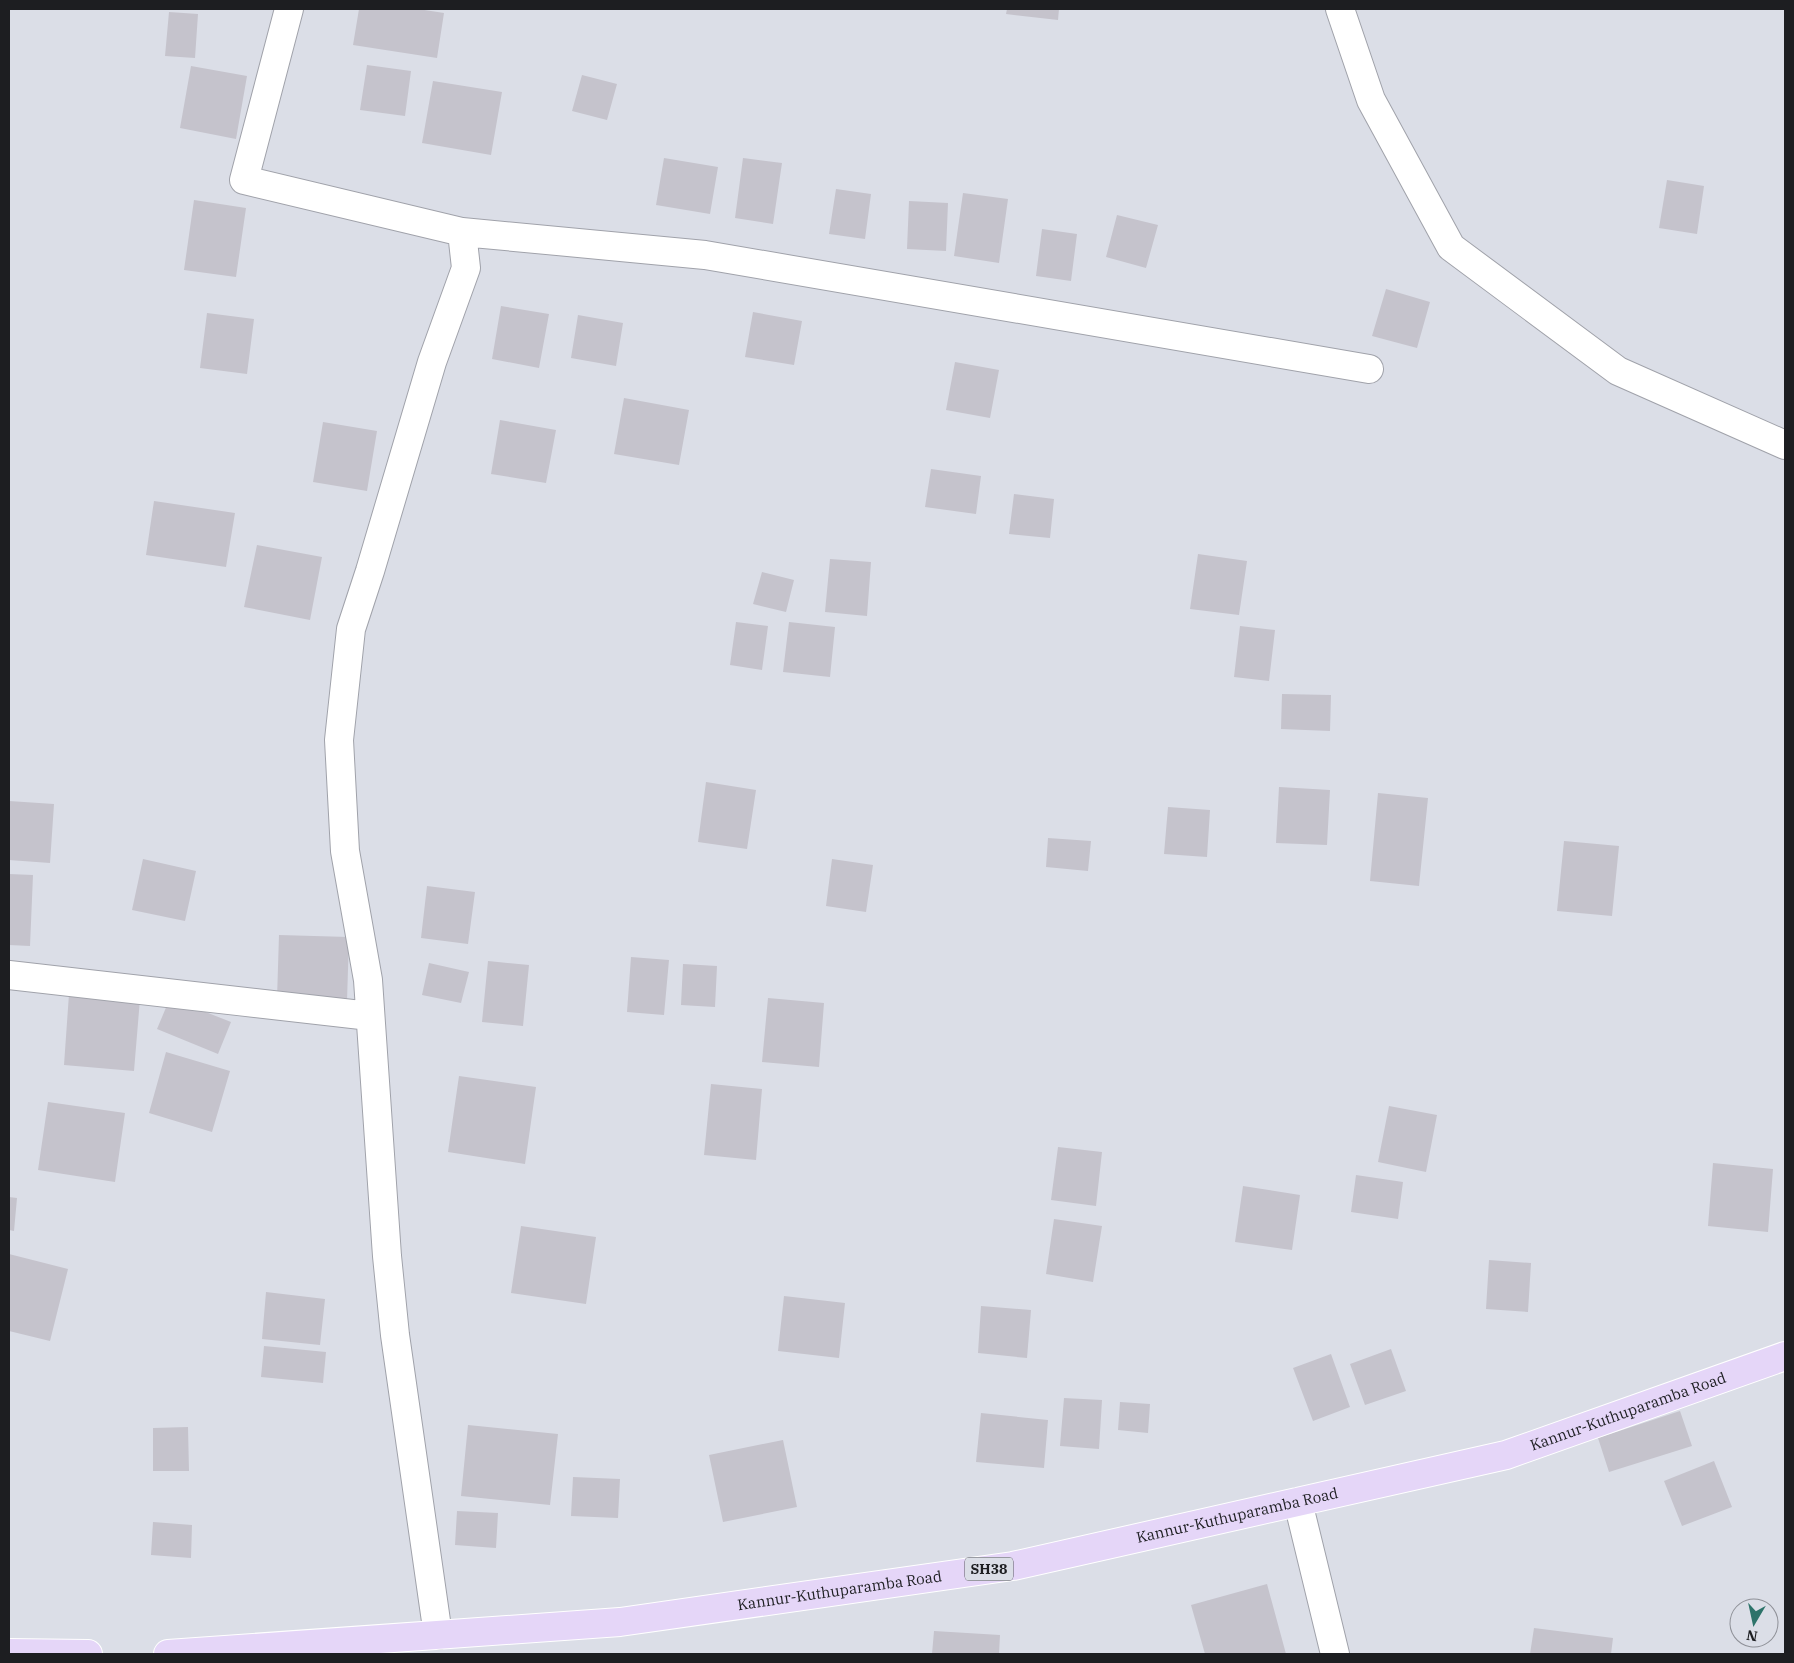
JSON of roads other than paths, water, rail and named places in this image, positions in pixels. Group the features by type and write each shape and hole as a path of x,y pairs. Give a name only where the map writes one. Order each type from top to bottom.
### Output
{"main road":[{"name":"Kannur-Kuthuparamba Road","path":"168,1654 359,1648 438,1635 620,1622 1013,1566 1506,1455 1785,1356"},
{"path":"9,1653 88,1654"}],"street":[{"path":"289,9 244,180 462,232 705,255 1369,369"},
{"path":"1340,9 1371,100 1452,247 1618,371 1785,445"},
{"path":"438,1635 394,1335 386,1256 368,980 345,851 340,740 351,629 432,362 466,268 462,232"},
{"path":"9,975 370,1016"},
{"path":"1298,1502 1335,1654"}]}
